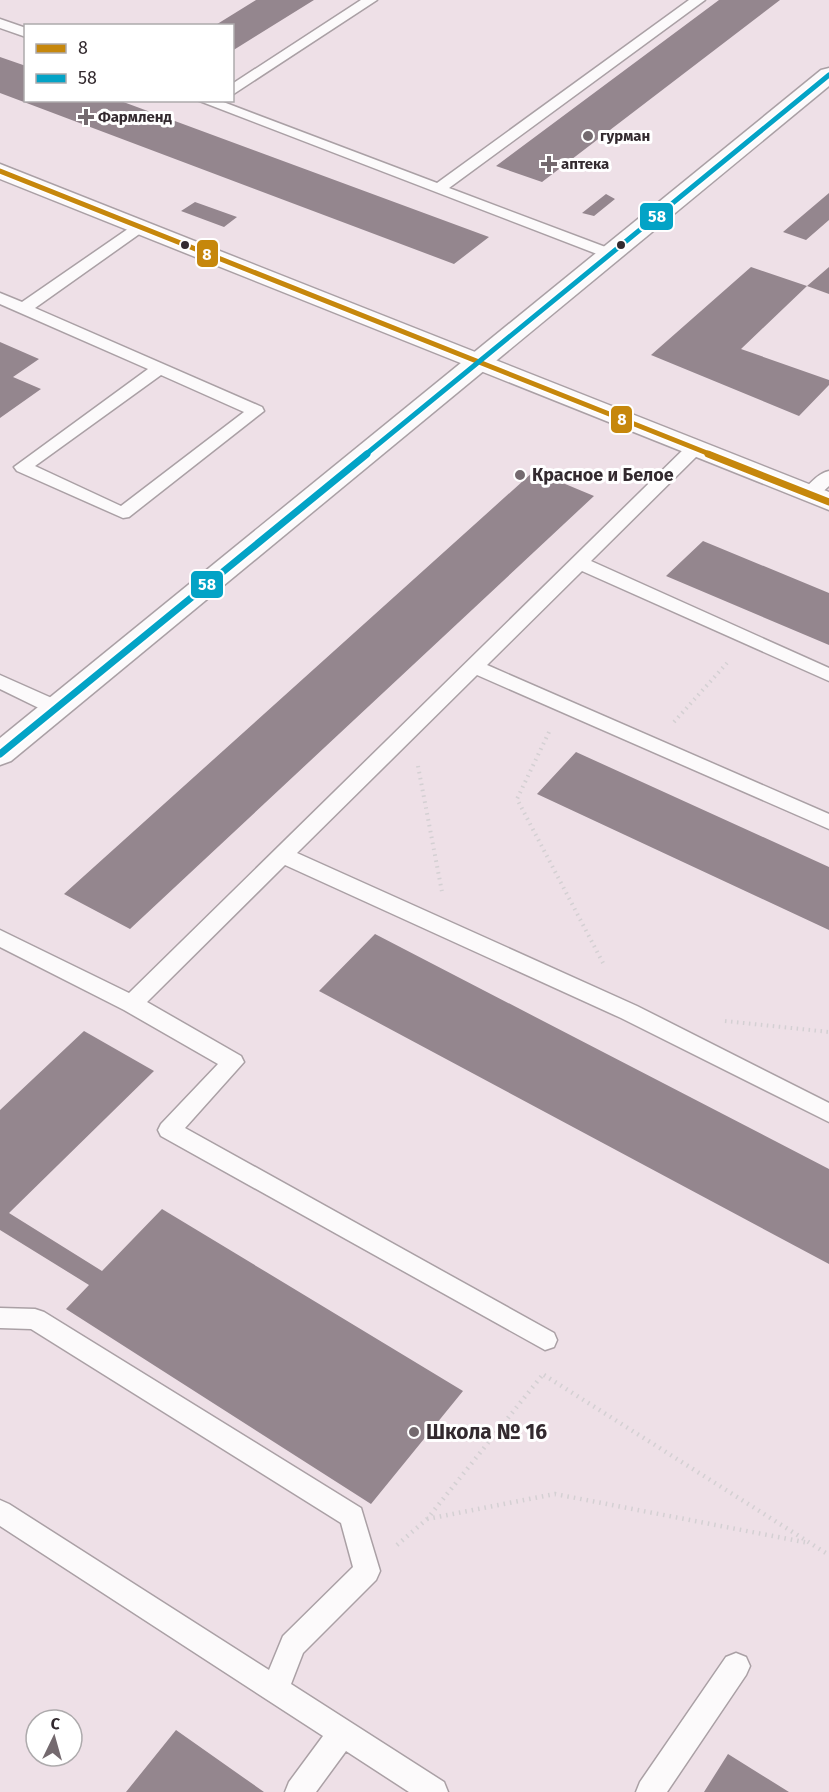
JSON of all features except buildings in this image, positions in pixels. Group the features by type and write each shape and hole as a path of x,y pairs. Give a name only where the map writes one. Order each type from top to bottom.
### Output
{"street":[{"path":"0,754 828,78"},
{"path":"0,171 820,498"}],"lane":[{"path":"234,90 370,0"},
{"path":"438,189 698,0"},
{"path":"0,23 24,32"},
{"path":"212,102 610,254"},
{"path":"24,308 140,228"},
{"path":"0,298 255,411 123,513 23,467 159,369"},
{"path":"132,1004 695,448"},
{"path":"820,498 829,476"},
{"path":"578,562 829,675"},
{"path":"473,666 829,822"},
{"path":"0,681 56,708"},
{"path":"282,855 629,1012 829,1113"},
{"path":"0,938 132,1004 234,1062 170,1130 545,1340"},
{"path":"0,1318 35,1319 352,1516 367,1571 293,1645 275,1690"},
{"path":"0,1512 434,1792"},
{"path":"650,1792 736,1666"},
{"path":"299,1792 342,1733"}],"path":[{"path":"654,745 747,640"},
{"path":"562,705 517,799 629,1012"},
{"path":"410,728 449,931"},
{"path":"723,1021 829,1032"},
{"path":"367,1571 427,1519 544,1375 545,1340"},
{"path":"544,1375 829,1555"},
{"path":"427,1519 555,1494 809,1543"}],"transit line":[{"name":"58","path":"0,754 829,75"},
{"name":"8","path":"0,171 829,502"}],"place":[{"name":"Фармленд","path":"86,117"},
{"name":"гурман","path":"588,136"},
{"name":"аптека","path":"549,164"},
{"name":"Красное и Белое","path":"520,475"},
{"name":"Школа № 16","path":"414,1432"}]}
